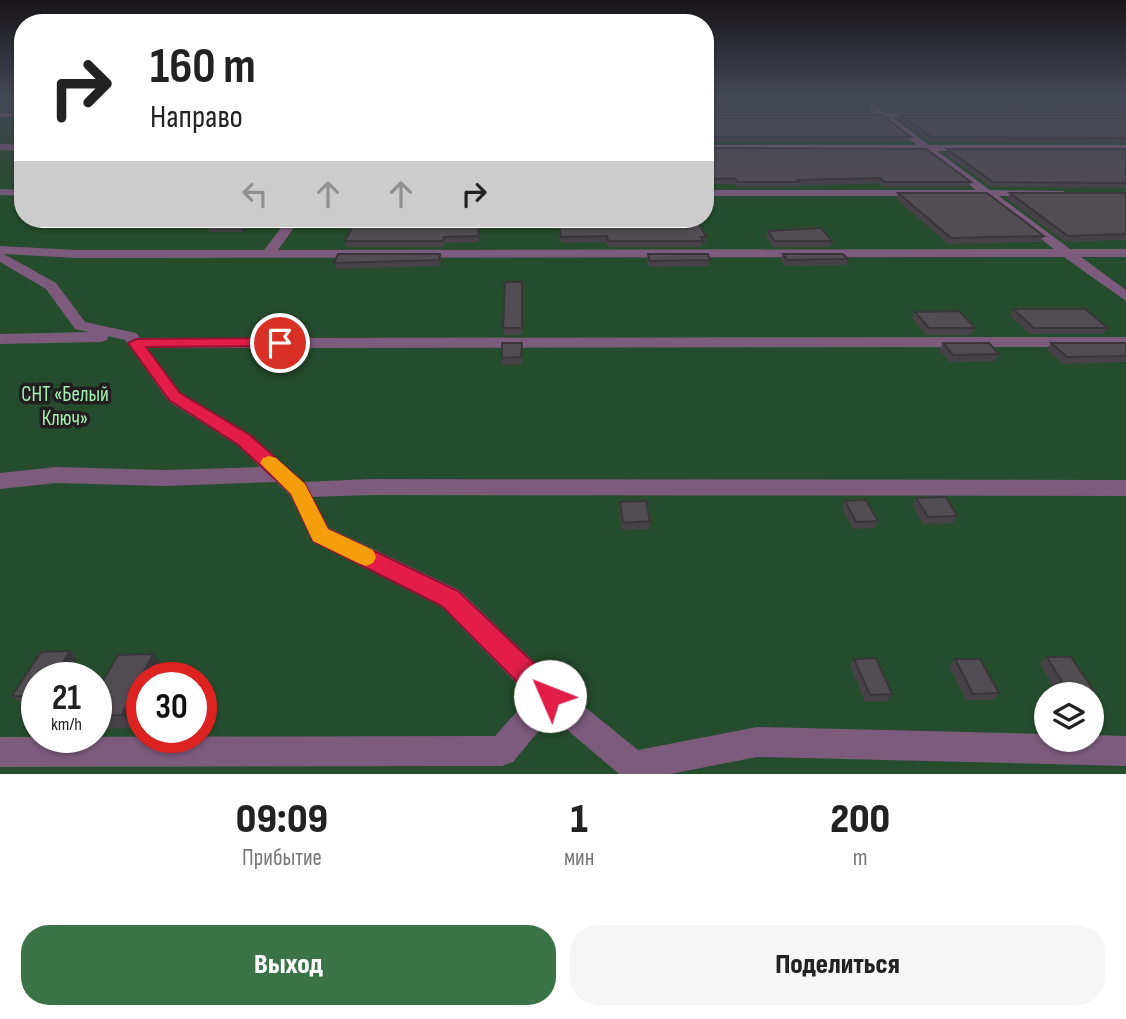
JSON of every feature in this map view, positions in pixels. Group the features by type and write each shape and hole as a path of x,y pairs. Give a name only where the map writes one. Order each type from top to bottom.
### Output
{"street":[{"path":"908,133 1126,297"},
{"path":"714,148 1126,148"},
{"path":"714,193 1071,193"},
{"path":"268,254 287,228"},
{"path":"0,250 77,254 1126,253"},
{"path":"0,257 51,286 80,326 133,340 174,397 244,440 290,482 321,535 450,598 550,696 638,770 757,742 1126,751"},
{"path":"0,339 1126,342"},
{"path":"0,481 56,475 370,487 1126,488"},
{"path":"0,752 502,751 550,696"}],"green space":[{"name":"СНТ «Белый Ключ»","path":"0,133 14,133 14,228 714,228 714,133 1126,133 1126,774 0,774"}],"building":[{"path":"714,133 906,133 911,137 714,137"},
{"path":"927,133 1126,133 1126,138 932,137"},
{"path":"714,148 926,149 971,182 885,182 880,178 737,182 735,178 714,179"},
{"path":"947,149 1126,149 1126,183 993,182"},
{"path":"898,193 987,193 1044,236 951,238"},
{"path":"1010,193 1126,193 1126,234 1068,236"},
{"path":"352,228 479,228 478,236 444,237 443,241 345,241"},
{"path":"560,228 702,228 706,237 701,237 703,241 608,241 607,236 561,237"},
{"path":"821,228 832,241 774,241 768,231"},
{"path":"338,254 440,254 439,260 334,263"},
{"path":"648,254 708,254 710,260 650,261"},
{"path":"783,254 843,254 848,259 787,260"},
{"path":"505,282 522,282 522,328 503,328"},
{"path":"1013,309 1085,309 1108,328 1034,328"},
{"path":"959,311 975,328 929,328 915,312"},
{"path":"502,343 522,343 521,357 502,358"},
{"path":"943,343 989,343 999,354 953,355"},
{"path":"1051,343 1126,343 1126,356 1067,357"},
{"path":"946,497 957,516 928,517 916,498"},
{"path":"866,500 878,521 856,522 845,501"},
{"path":"646,501 650,521 623,523 620,502"},
{"path":"70,651 63,662 34,662 41,652"},
{"path":"153,654 149,662 126,662 126,707 122,715 112,715 112,665 118,655"},
{"path":"1047,657 1071,657 1088,682 1062,682"},
{"path":"876,658 892,694 870,695 854,659"},
{"path":"955,659 980,659 999,693 973,694"},
{"path":"21,682 21,696 12,696"}],"slow traffic":[{"path":"269,463 298,489 321,535 366,557"}],"route":[{"path":"280,343 136,343 174,397 244,440 298,489 321,535 450,598 550,696"}]}
